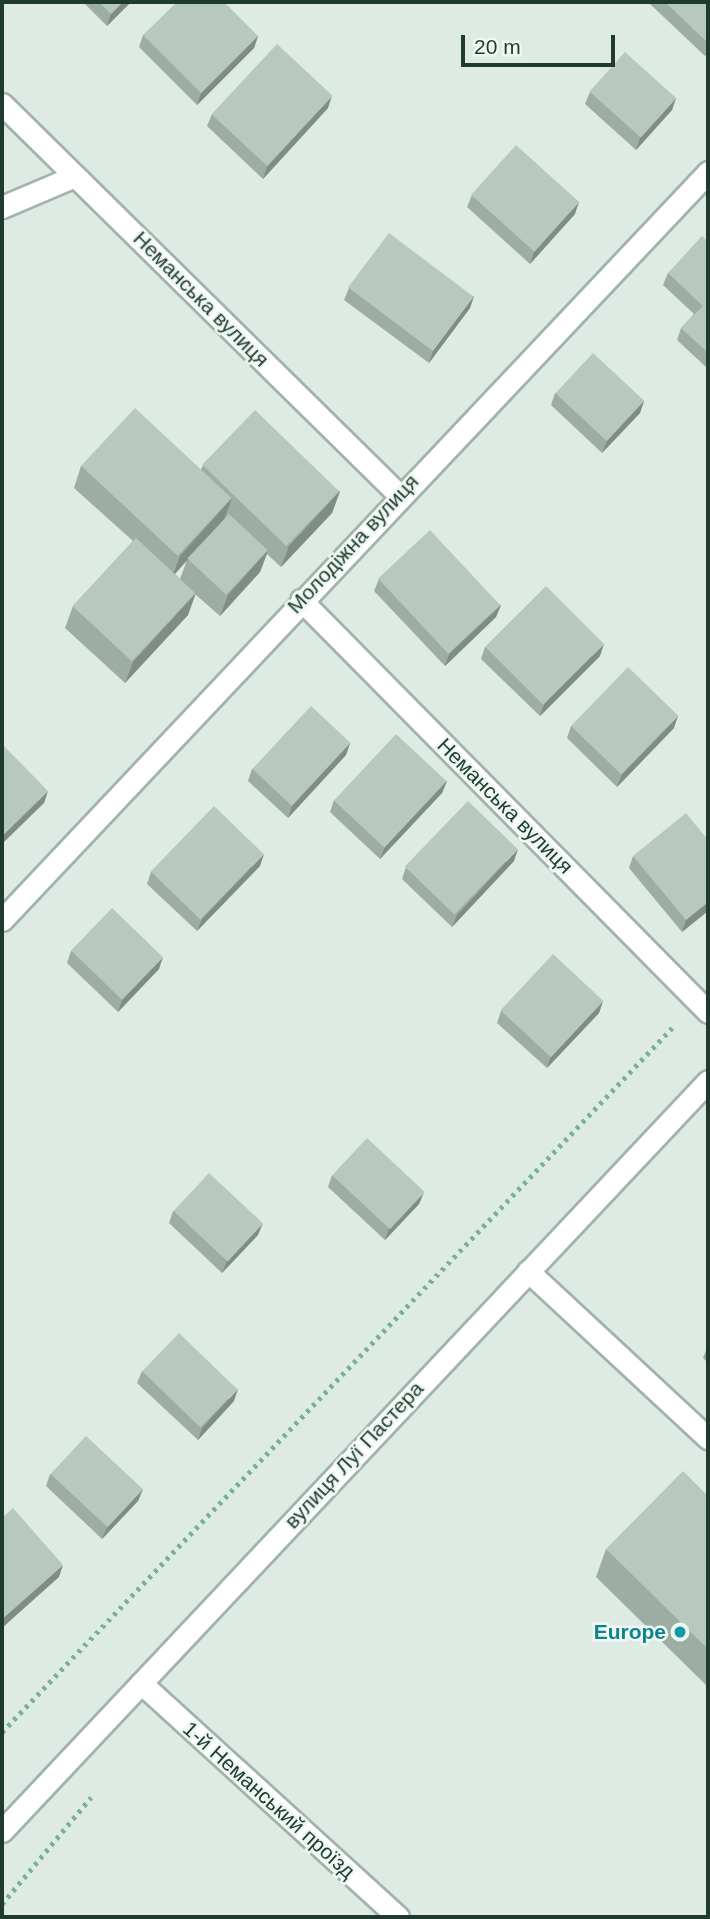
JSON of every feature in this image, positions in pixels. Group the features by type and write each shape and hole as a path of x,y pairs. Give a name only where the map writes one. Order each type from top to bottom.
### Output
{"street":[{"name":"Неманська вулиця","path":"2,104 399,495"},
{"name":"Молодіжна вулиця","path":"2,919 399,495 708,172"},
{"path":"2,207 75,176"},
{"name":"Неманська вулиця","path":"301,600 703,1007"},
{"name":"вулиця Луї Пастера","path":"2,1830 708,1081"},
{"path":"528,1271 708,1438"},
{"name":"1-й Неманський проїзд","path":"141,1683 398,1917"}],"path":[{"path":"2,1732 703,1007"}],"building":[{"path":"99,2 123,2 111,14"},
{"path":"177,2 224,2 258,36 201,93 143,35"},
{"path":"665,2 708,2 708,43"},
{"path":"277,44 333,96 267,166 212,114"},
{"path":"625,52 676,98 641,138 590,91"},
{"path":"516,145 579,202 534,252 471,195"},
{"path":"389,233 474,297 433,351 348,287"},
{"path":"702,236 708,242 708,353 681,328 703,306 668,273"},
{"path":"593,353 644,401 607,441 555,393"},
{"path":"135,408 232,498 178,556 81,466"},
{"path":"255,410 339,491 286,546 202,465"},
{"path":"229,514 268,550 226,595 187,559"},
{"path":"430,530 500,605 448,654 378,578"},
{"path":"136,538 195,593 132,661 73,606"},
{"path":"546,586 604,644 543,705 485,647"},
{"path":"628,667 678,716 621,775 571,726"},
{"path":"311,706 350,743 292,806 252,769"},
{"path":"396,734 446,781 384,848 334,801"},
{"path":"2,744 48,791 2,836"},
{"path":"468,801 518,849 454,914 405,866"},
{"path":"214,806 264,854 200,919 151,871"},
{"path":"686,813 708,840 708,902 686,920 633,856"},
{"path":"112,908 163,957 122,1000 71,950"},
{"path":"553,954 603,1001 551,1057 500,1010"},
{"path":"367,1138 425,1192 390,1229 332,1175"},
{"path":"209,1173 263,1223 228,1261 174,1211"},
{"path":"179,1333 237,1389 200,1427 142,1371"},
{"path":"86,1436 143,1489 108,1527 51,1474"},
{"name":"Europe","path":"683,1471 708,1496 708,1649 606,1549"},
{"path":"13,1508 63,1565 2,1619 2,1518"}],"place":[{"name":"Europe","path":"680,1632"}]}
